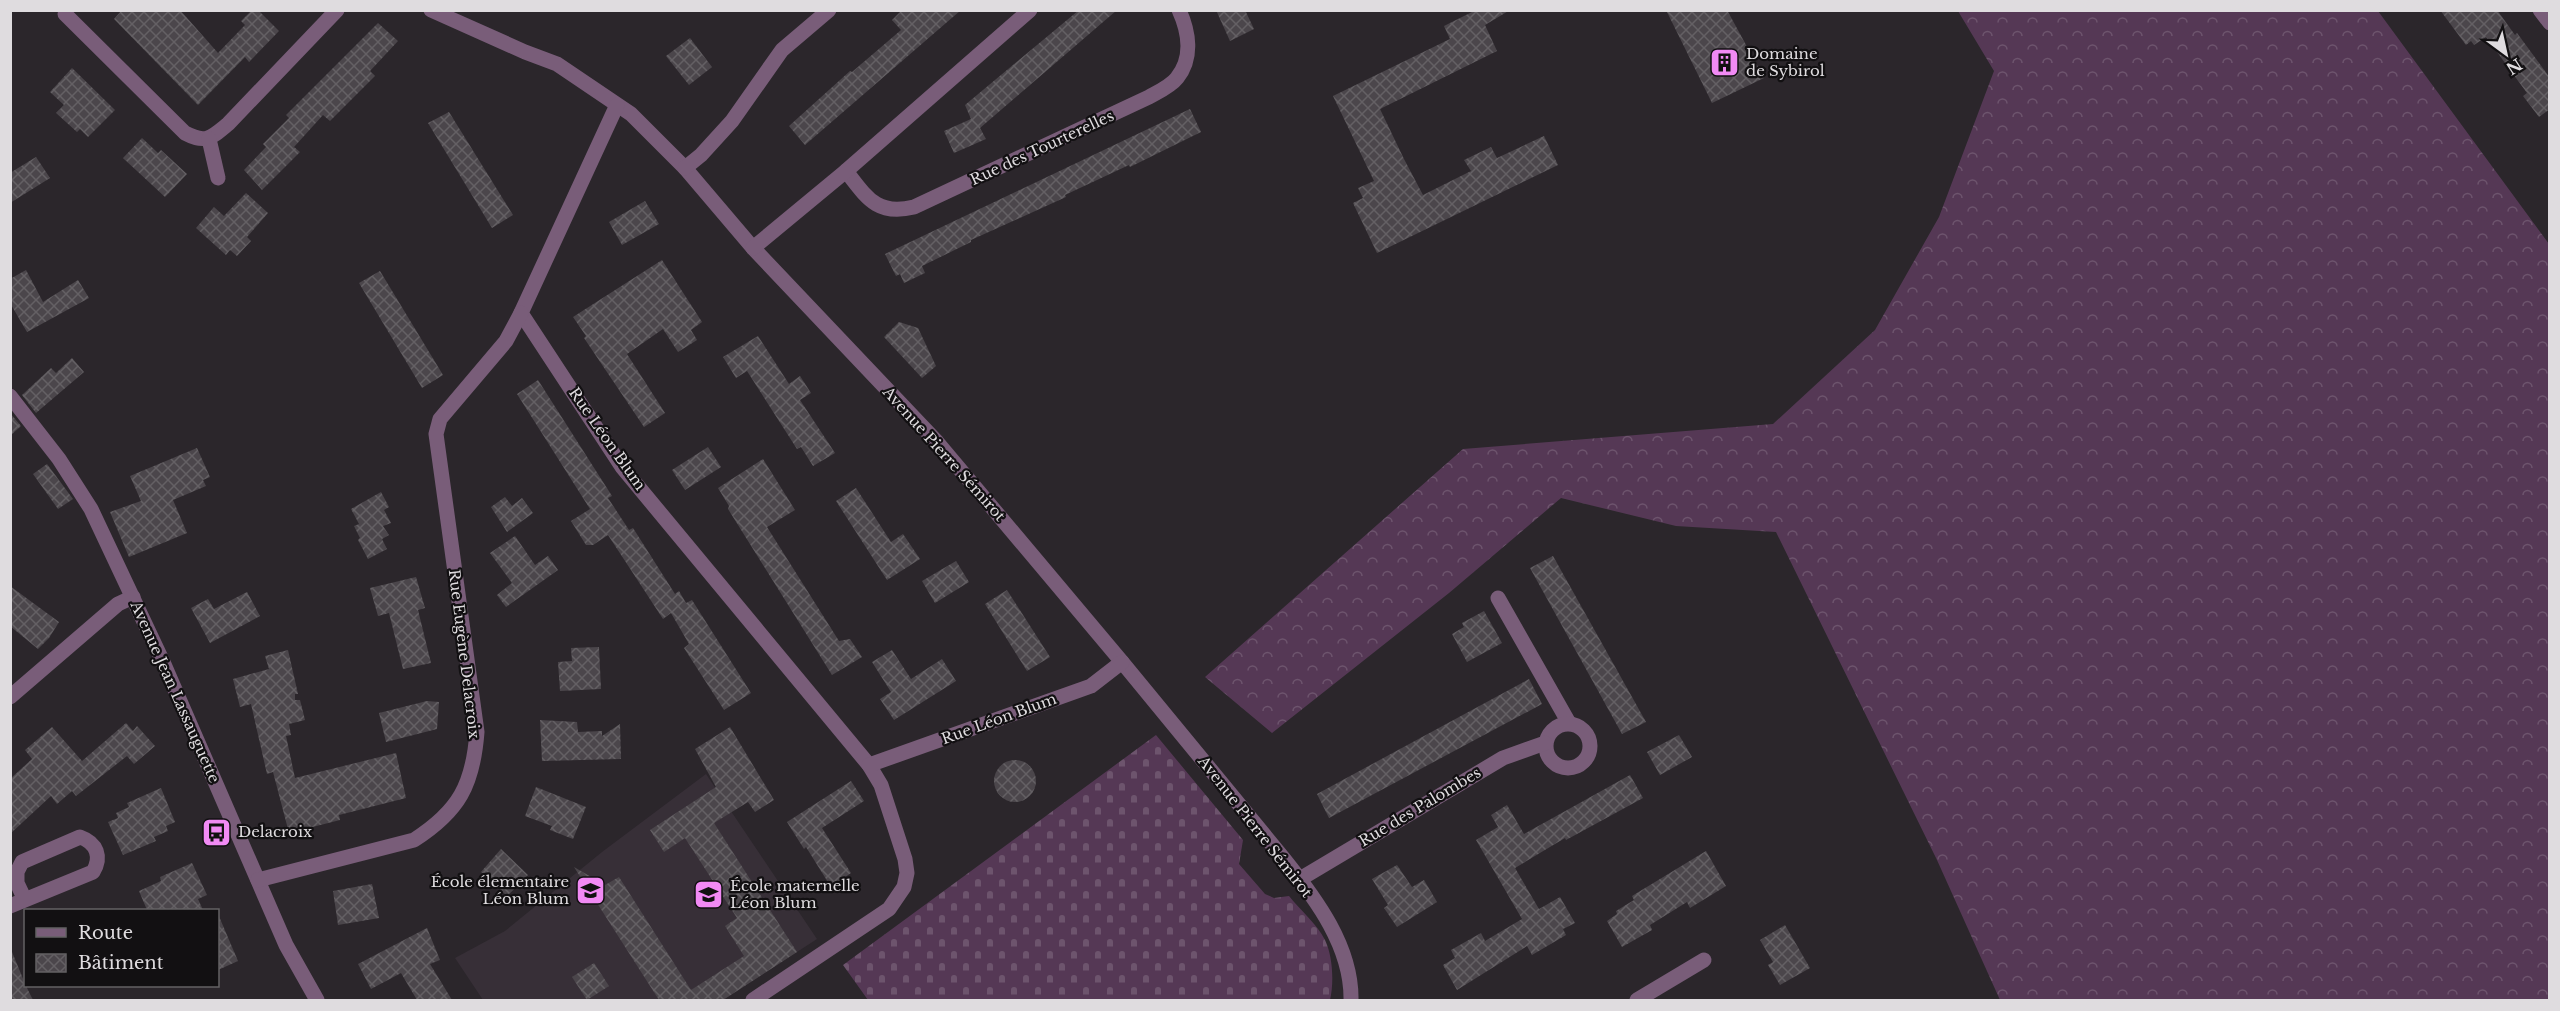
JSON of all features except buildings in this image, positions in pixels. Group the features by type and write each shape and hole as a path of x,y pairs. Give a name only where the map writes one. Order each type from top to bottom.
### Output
{"street":[{"path":"65,15 185,133 197,140 209,139 228,124 337,10"},
{"name":"Avenue Pierre Sémirot","path":"431,10 557,64 631,114 685,168 753,248 937,442 1300,879 1328,923 1347,961 1351,1000"},
{"path":"685,168 701,155 732,121 782,50 829,10"},
{"path":"753,248 846,171 1030,10"},
{"name":"Rue des Tourterelles","path":"846,171 872,201 884,209 900,210 914,207 1149,97 1177,79 1189,55 1184,21 1179,10"},
{"path":"2540,10 2550,23"},
{"path":"521,313 617,105"},
{"path":"209,139 218,178"},
{"name":"Rue Léon Blum","path":"521,313 622,467 869,765 881,785 905,860 907,873 904,887 889,909 753,1000"},
{"name":"Rue Eugène Delacroix","path":"258,880 414,840 452,810 466,786 475,756 477,732 436,434 440,419 506,341 521,313"},
{"name":"Avenue Jean Lassauguette","path":"10,396 79,488 133,597 286,945 317,1000"},
{"path":"10,697 118,604 133,597"},
{"path":"1498,598 1569,723"},
{"name":"Rue Léon Blum","path":"869,765 1090,686 1122,662"},
{"path":"1569,723 1582,728 1589,739 1587,757 1580,765 1569,768 1557,766 1546,755 1545,743 1549,732 1558,725 1569,723"},
{"name":"Rue des Palombes","path":"1300,879 1503,758 1545,743"},
{"path":"80,837 93,845 98,852 98,863 93,872 18,903 17,872 22,862 80,837"},
{"path":"1637,1000 1704,960"}],"shaded area":[{"path":"706,774 817,939 723,1000 483,1000 455,958 505,931 602,852"}],"green space":[{"path":"1958,11 2378,11 2549,244 2549,1000 2000,1000 1937,860 1776,532 1676,526 1561,498 1449,593 1272,733 1205,677 1463,449 1773,424 1875,330 1939,217 1994,71"},
{"path":"1156,735 1243,840 1239,864 1265,894 1274,898 1289,896 1322,934 1331,962 1330,1000 868,1000 843,965"}],"place":[{"name":"Domaine de Sybirol","path":"1725,63"},
{"name":"Delacroix","path":"217,832"},
{"name":"École élementaire Léon Blum","path":"590,891"},
{"name":"École maternelle Léon Blum","path":"709,895"}]}
